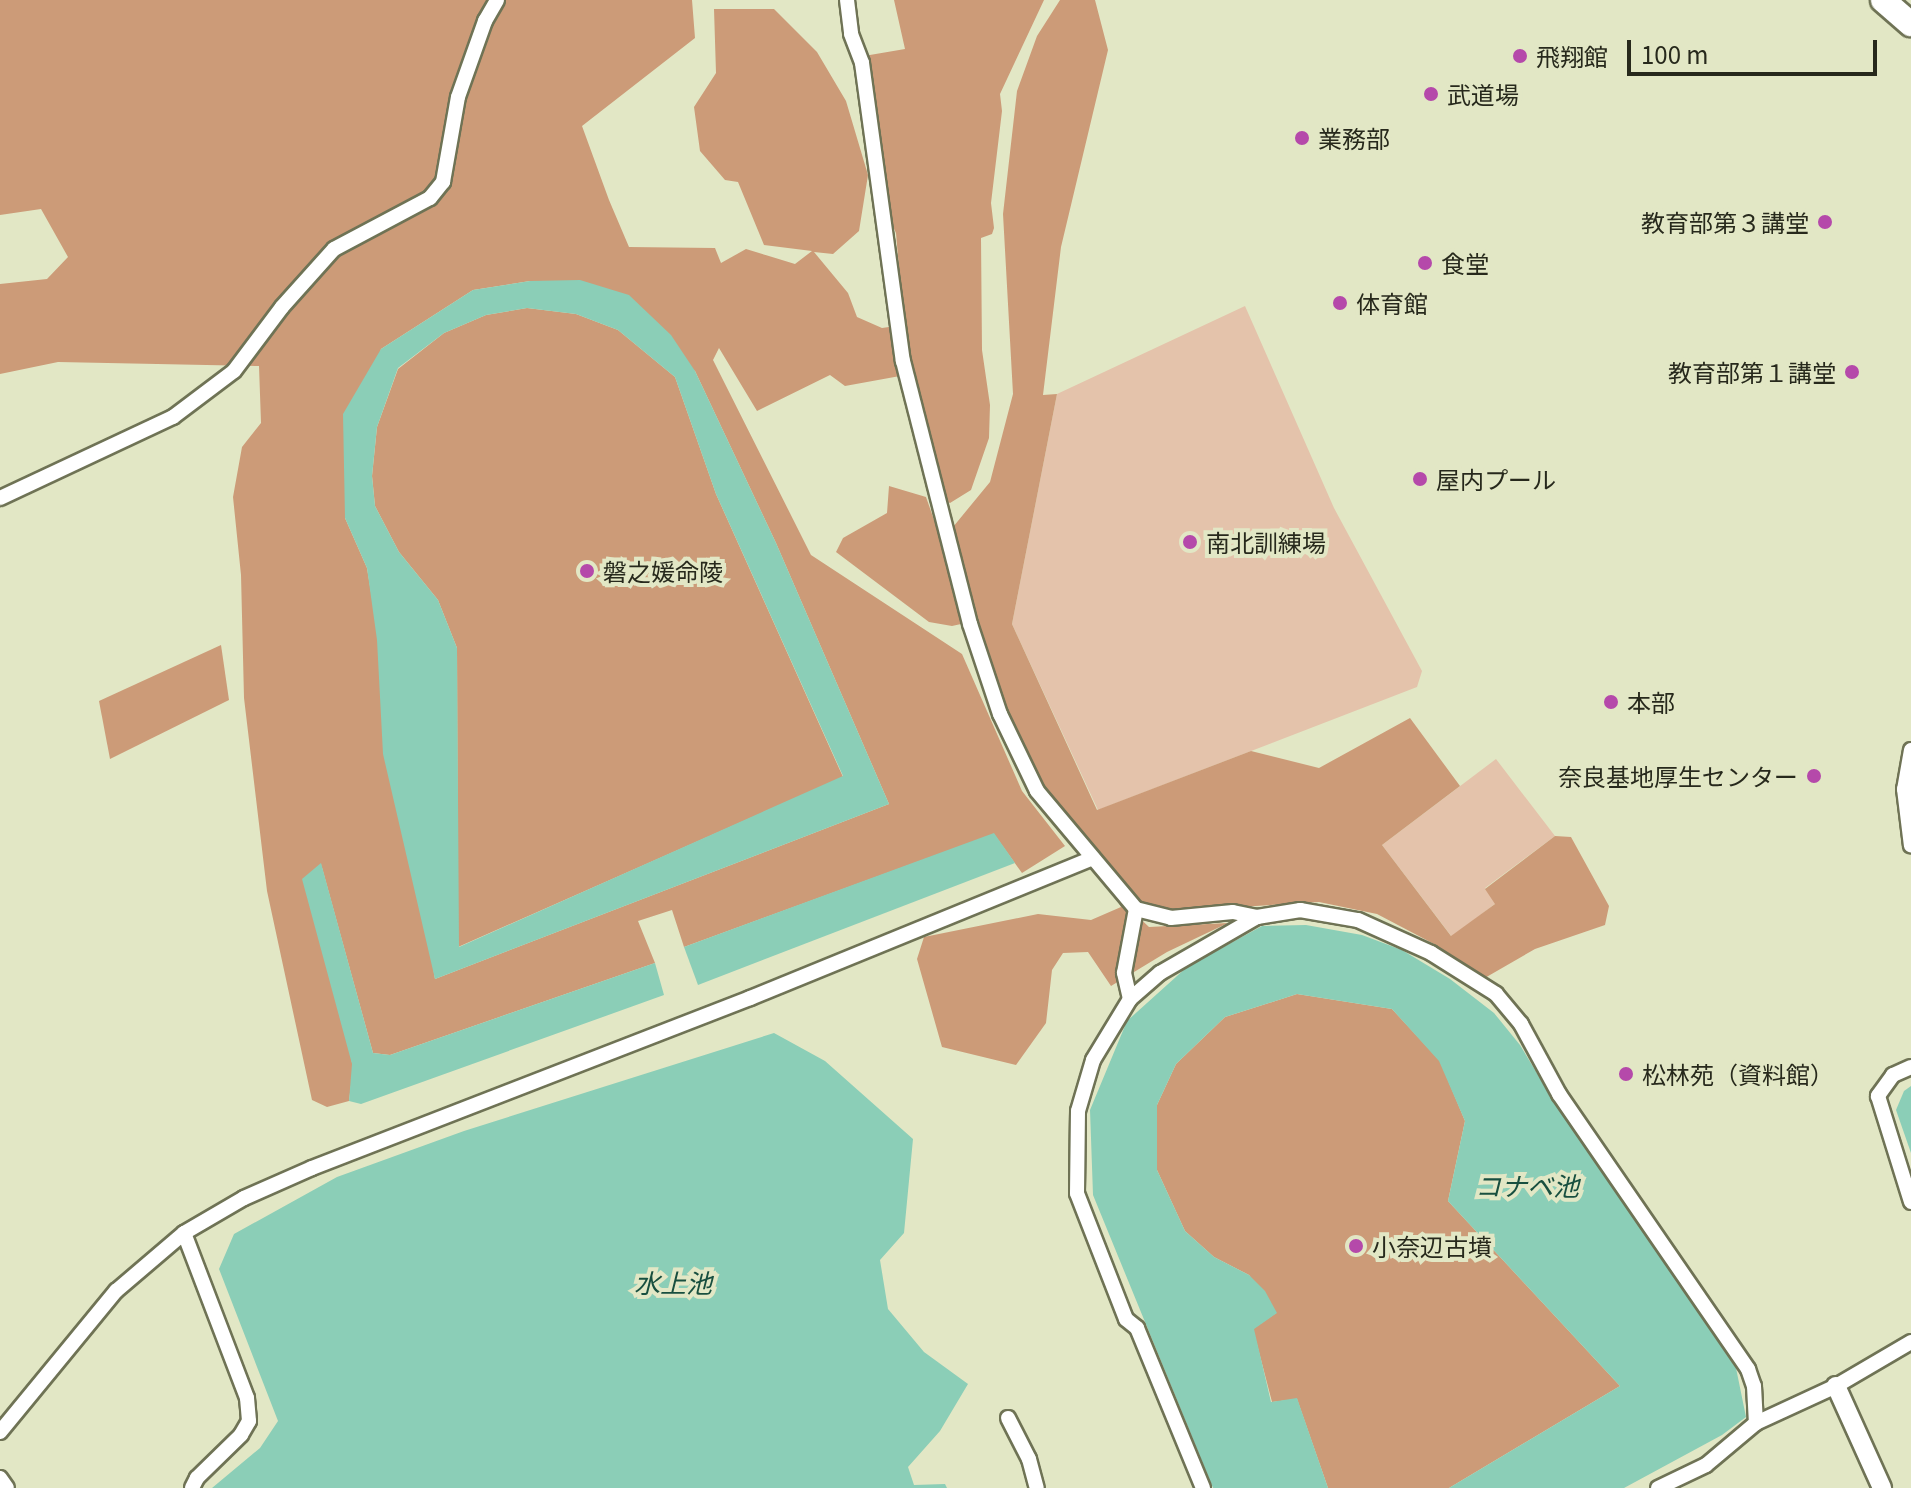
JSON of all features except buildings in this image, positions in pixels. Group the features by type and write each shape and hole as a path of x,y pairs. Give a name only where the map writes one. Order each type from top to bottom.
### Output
{"highway":[{"path":"1883,0 1911,24"}],"street":[{"path":"0,498 173,417 234,371 282,307 334,249 430,198 443,182 458,97 485,21 497,0"},
{"path":"847,0 851,34 862,63 903,361 970,624 1000,714 1037,791 1136,909 1171,918 1233,912 1257,917"},
{"path":"1911,750 1904,789 1911,846"},
{"path":"0,1432 116,1291 184,1233 244,1198 312,1168 750,998 1093,858"},
{"path":"1130,999 1124,973 1136,909"},
{"path":"1203,1488 1137,1328 1126,1319 1077,1193 1078,1111 1093,1060 1130,999 1160,973 1257,917 1300,910 1358,920 1431,953 1496,994 1521,1024 1559,1094 1748,1369 1754,1386 1756,1423"},
{"path":"1911,1067 1893,1075 1878,1096 1911,1202"},
{"path":"184,1233 247,1398 249,1421 241,1435 197,1478 192,1488"},
{"path":"1658,1488 1706,1465 1756,1423 1836,1386 1911,1342"},
{"path":"1836,1386 1882,1488"},
{"path":"1008,1418 1029,1459 1037,1488"},
{"path":"0,1478 7,1488"}],"shaded area":[{"path":"0,0 692,0 695,38 582,126 609,200 629,247 715,248 721,263 746,249 795,264 812,251 764,245 738,182 725,180 700,151 694,107 716,73 714,9 774,9 817,52 846,101 868,175 859,231 833,254 814,252 848,293 857,317 882,328 889,327 900,376 845,386 830,375 757,411 719,348 713,360 811,555 962,654 1022,791 1065,846 1022,873 994,834 684,947 672,910 638,921 655,963 390,1055 373,1053 321,864 353,1069 349,1101 327,1107 312,1100 267,891 244,698 241,575 233,497 242,447 261,423 259,366 58,362 0,374 0,284 47,279 68,257 41,209 0,215","holes":["530,281 695,371 776,543 889,804 435,979 367,568 345,518 381,349 473,290"]},
{"path":"894,0 1044,0 1000,94 1002,111 991,203 994,228 992,234 981,238 982,350 990,405 989,438 971,490 950,503 946,501 905,339 896,233 881,201 864,56 905,49"},
{"path":"1060,0 1095,0 1108,50 1061,247 1043,395 1057,394 1012,624 1097,810 1251,751 1319,768 1410,718 1460,786 1382,845 1451,936 1495,904 1485,889 1555,836 1571,837 1609,906 1605,925 1535,949 1483,979 1436,945 1377,914 1319,902 1157,912 1141,903 1040,789 1014,735 978,635 953,527 990,482 1013,394 1003,214 1017,91 1037,36"},
{"name":"南北訓練場","path":"1245,306 1334,508 1422,671 1417,687 1098,810 1012,624 1057,394"},
{"path":"527,308 576,314 618,330 675,377 716,494 843,777 458,947 457,648 438,600 399,552 375,506 372,476 377,427 398,369 444,333 486,315"},
{"path":"889,486 926,497 970,622 952,626 929,622 836,552 843,538 887,513"},
{"path":"221,645 229,700 110,759 99,701"},
{"path":"1496,759 1555,836 1485,888 1496,903 1452,937 1382,845"},
{"path":"1114,894 1149,927 1228,923 1167,952 1111,986 1088,952 1063,953 1052,970 1046,1023 1016,1065 942,1047 917,959 924,937 1038,914 1091,920 1121,907"},
{"path":"1297,994 1392,1009 1440,1061 1465,1121 1448,1201 1620,1386 1449,1488 1328,1488 1297,1399 1272,1402 1253,1329 1276,1313 1249,1275 1214,1257 1185,1231 1157,1170 1157,1105 1176,1064 1225,1017"}],"water":[{"path":"580,280 629,295 671,335 695,371 776,543 889,804 435,979 383,754 377,640 367,568 345,518 343,414 381,349 473,290 530,281","holes":["527,308 576,314 618,330 675,377 716,494 843,776 459,947 457,648 438,600 399,552 375,506 372,476 377,427 398,368 444,333 486,315"]},
{"path":"994,833 1015,863 698,985 684,947"},
{"path":"321,863 373,1053 390,1055 655,963 664,995 361,1104 349,1101 352,1064 302,879"},
{"name":"コナベ池","path":"1306,925 1362,935 1402,950 1450,979 1494,1013 1520,1045 1555,1103 1736,1368 1746,1417 1722,1435 1624,1488 1449,1488 1620,1386 1448,1201 1465,1121 1439,1061 1392,1009 1297,994 1225,1017 1176,1064 1157,1105 1157,1170 1185,1231 1214,1257 1249,1275 1265,1291 1277,1313 1254,1329 1271,1402 1297,1398 1328,1488 1213,1488 1093,1195 1090,1110 1127,1021 1187,967 1262,926"},
{"name":"水上池","path":"774,1033 825,1061 913,1139 904,1233 880,1260 888,1309 924,1352 968,1384 940,1431 908,1467 914,1485 945,1484 947,1488 212,1488 260,1448 278,1421 219,1269 234,1234 337,1177 464,1131"},
{"path":"1911,1086 1911,1153 1896,1110 1904,1091"}],"place":[{"name":"飛翔館","path":"1520,56"},
{"name":"武道場","path":"1431,94"},
{"name":"業務部","path":"1302,138"},
{"name":"教育部第３講堂","path":"1825,222"},
{"name":"食堂","path":"1425,263"},
{"name":"体育館","path":"1340,303"},
{"name":"教育部第１講堂","path":"1852,372"},
{"name":"屋内プール","path":"1420,479"},
{"name":"南北訓練場","path":"1190,542"},
{"name":"磐之媛命陵","path":"587,571"},
{"name":"本部","path":"1611,702"},
{"name":"奈良基地厚生センター","path":"1814,776"},
{"name":"松林苑（資料館）","path":"1626,1074"},
{"name":"小奈辺古墳","path":"1356,1246"}]}
